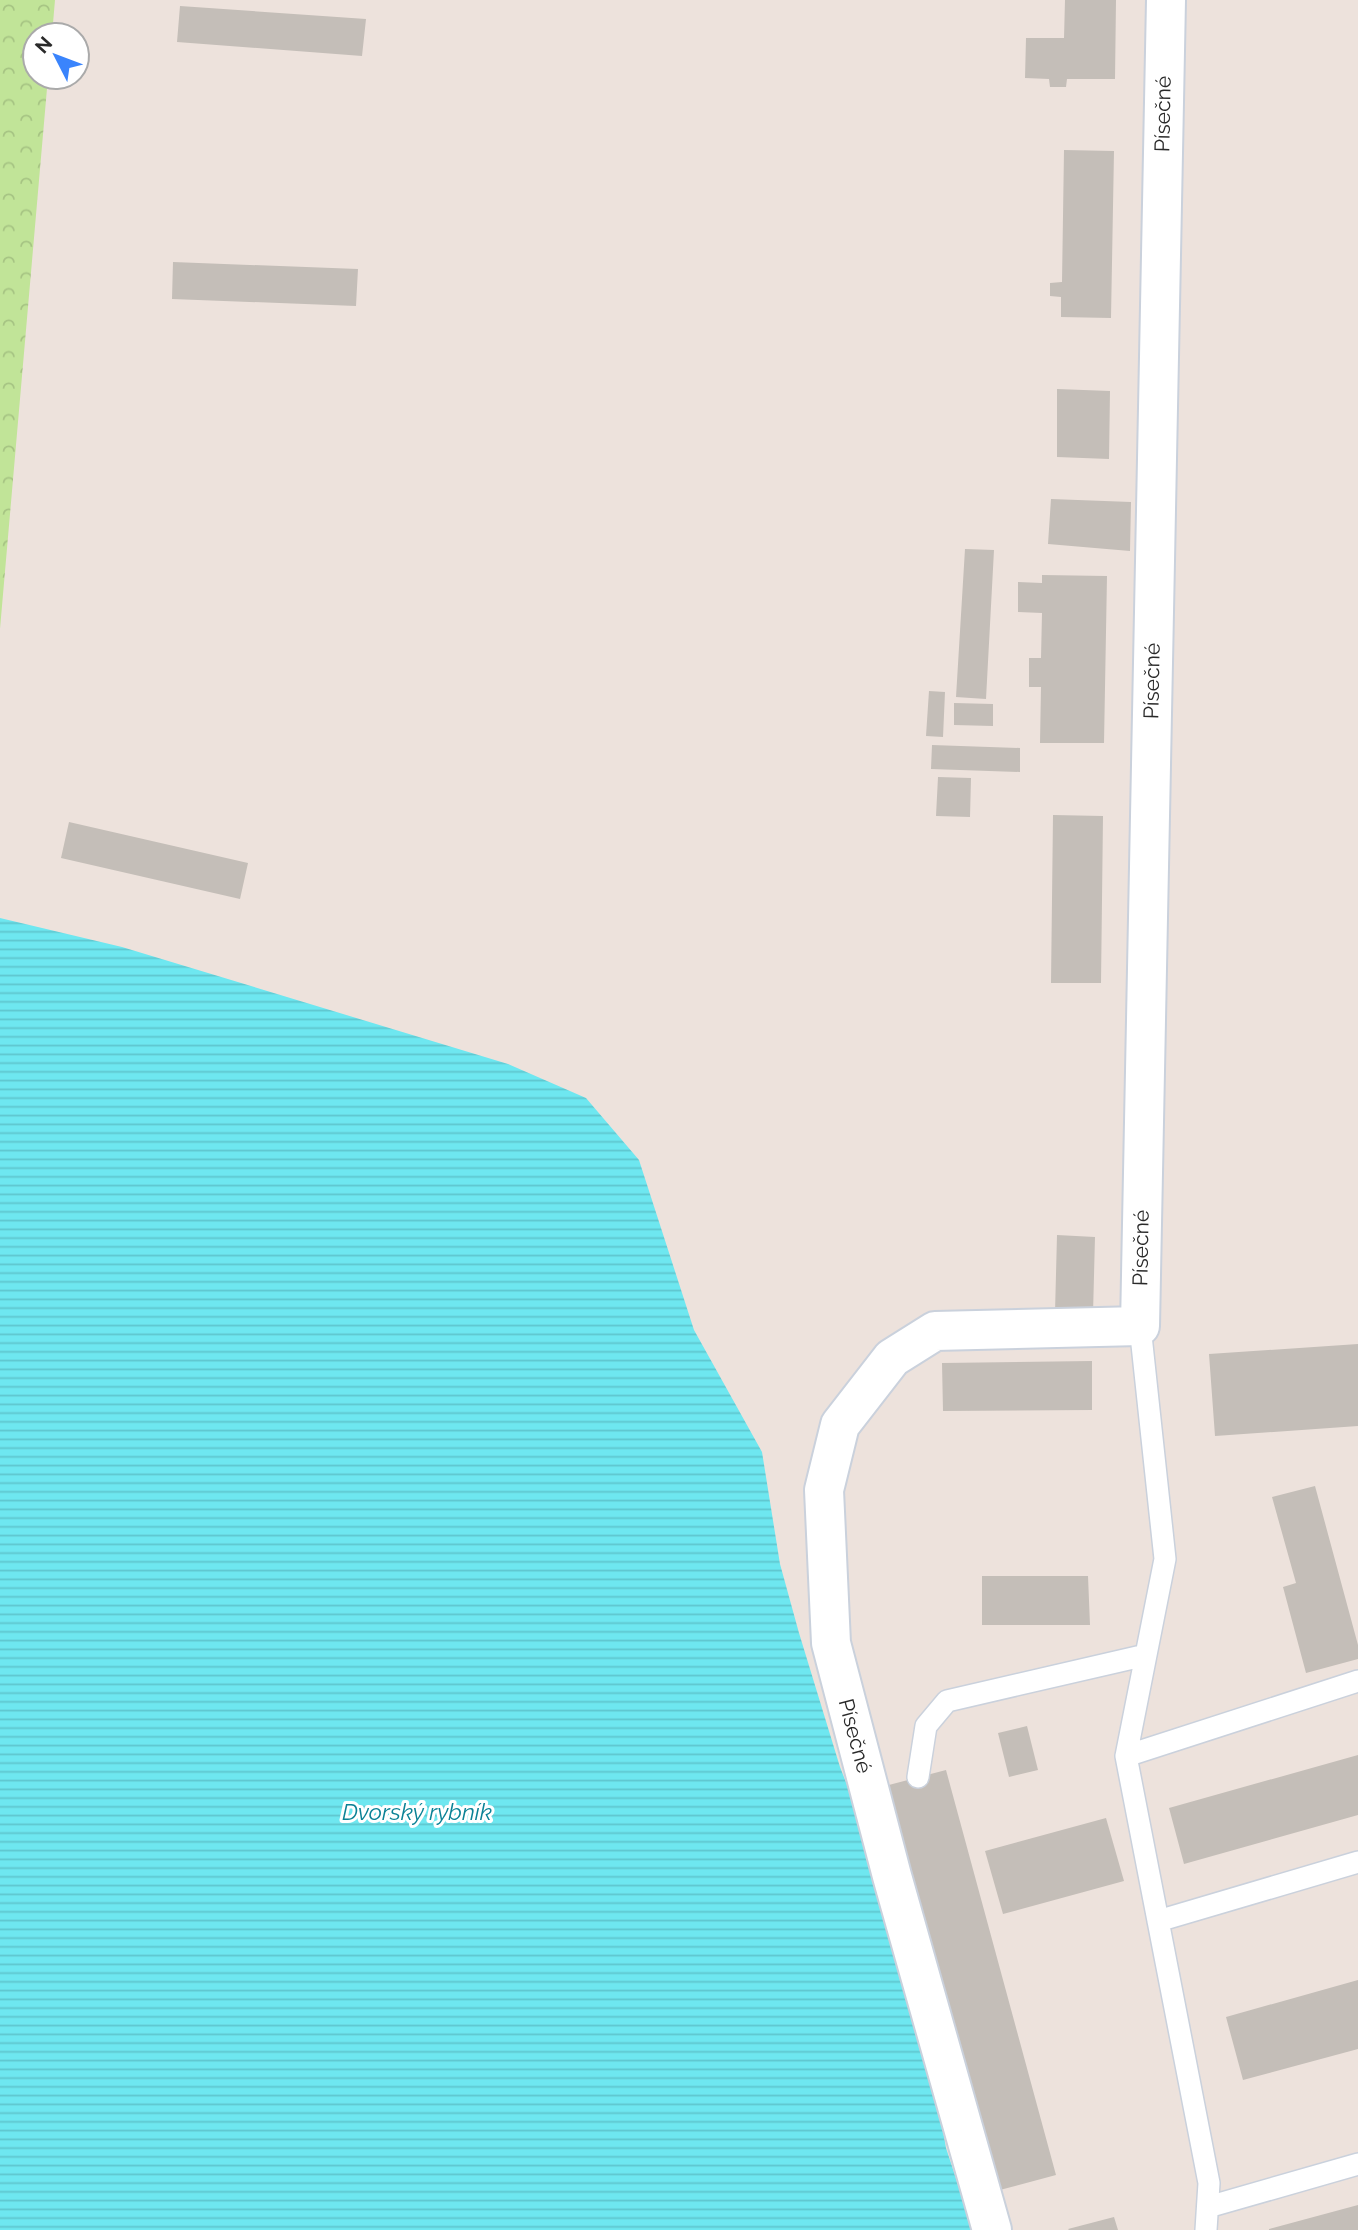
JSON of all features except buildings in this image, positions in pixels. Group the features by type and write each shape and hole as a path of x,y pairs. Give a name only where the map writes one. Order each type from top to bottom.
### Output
{"street":[{"name":"Písečné","path":"992,2230 892,1876 831,1643 824,1490 840,1425 892,1358 935,1331 1140,1326 1166,0"}],"lane":[{"path":"1140,1326 1164,1559 1126,1756 1209,2183 1206,2230"},
{"path":"918,1777 926,1726 947,1700 1146,1655"},
{"path":"1126,1756 1358,1681"},
{"path":"1158,1921 1358,1862"},
{"path":"1208,2207 1358,2164"}],"green space":[{"path":"0,0 55,0 53,21 21,21 21,91 47,91 0,629"}],"water":[{"name":"Dvorský rybník","path":"0,918 122,947 508,1064 586,1098 639,1160 694,1330 762,1452 780,1564 799,1633 840,1767 911,1948 946,2148 973,2230 0,2230"}]}
